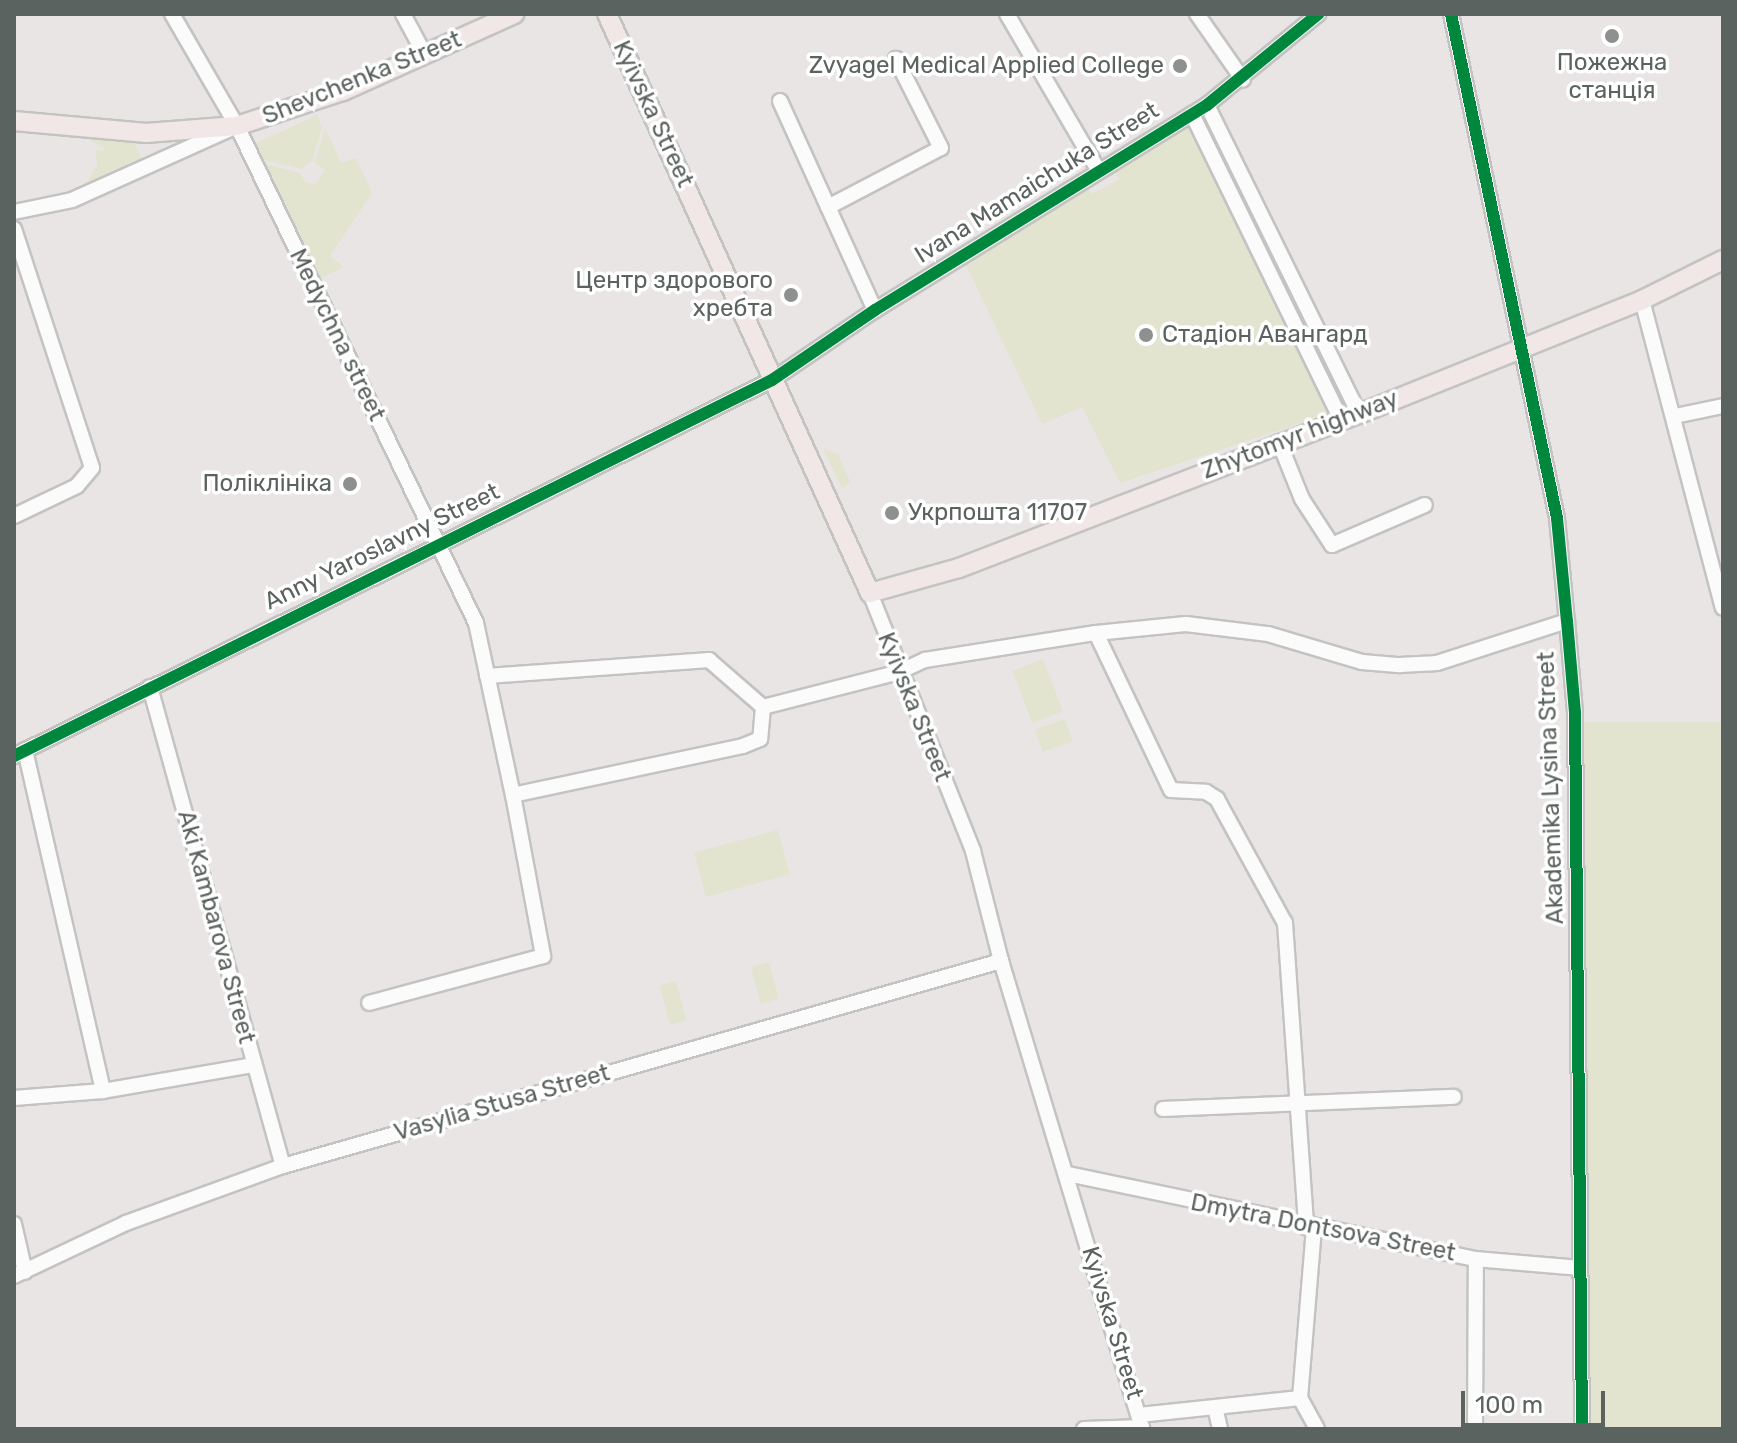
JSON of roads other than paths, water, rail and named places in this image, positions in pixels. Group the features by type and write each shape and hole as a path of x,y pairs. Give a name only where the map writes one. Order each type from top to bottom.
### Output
{"main road":[{"name":"Shevchenka Street","path":"14,121 146,133 237,126 343,91 514,14"},
{"name":"Kyivska Street","path":"607,14 870,593"},
{"name":"Zhytomyr highway","path":"870,593 959,568 1279,442 1359,414 1642,300 1723,260"}],"street":[{"name":"Medychna street","path":"172,14 237,126 476,623 513,795 543,956 369,1003"},
{"path":"403,14 425,55"},
{"path":"1007,14 1098,170"},
{"path":"1197,14 1243,80"},
{"name":"Ivana Mamaichuka Street","path":"772,380 875,310 1207,105 1243,80 1318,14"},
{"name":"Akademika Lysina Street","path":"1451,14 1519,349 1557,518 1567,621 1575,713 1582,1429"},
{"path":"828,207 941,148 896,59"},
{"path":"780,101 875,310"},
{"path":"1207,105 1359,414"},
{"path":"1192,114 1341,420"},
{"path":"14,212 72,200 237,126"},
{"path":"14,229 92,468 77,486 14,516"},
{"path":"1642,300 1675,416 1723,608"},
{"name":"Anny Yaroslavny Street","path":"19,753 437,543 772,380"},
{"path":"1675,416 1723,406"},
{"path":"1279,442 1302,499 1332,545 1425,505"},
{"name":"Kyivska Street","path":"870,593 973,851 1001,961 1068,1174 1141,1424"},
{"path":"763,707 899,672 925,660 1096,633 1186,624 1268,634 1362,662 1400,665 1437,663 1567,621"},
{"path":"1096,633 1171,790 1206,792 1217,799 1285,923 1297,1102 1310,1227 1300,1398 1317,1429"},
{"path":"487,676 709,660 763,707"},
{"name":"Aki Kambarova Street","path":"150,687 283,1166"},
{"path":"513,795 743,746 760,739 763,707"},
{"path":"19,753 103,1091"},
{"name":"Vasylia Stusa Street","path":"20,1274 126,1223 283,1166 1001,961"},
{"path":"14,1098 103,1091 253,1065"},
{"path":"1163,1109 1454,1097"},
{"name":"Dmytra Dontsova Street","path":"1068,1174 1310,1227 1476,1259 1580,1268"},
{"path":"14,1224 20,1274"},
{"path":"1475,1429 1476,1259"},
{"path":"1084,1429 1141,1424 1215,1407 1300,1398"},
{"path":"1215,1407 1220,1429"}],"place":[{"name":"Пожежна станція","path":"1612,36"},
{"name":"Zvyagel Medical Applied College","path":"1180,66"},
{"name":"Центр здорового хребта","path":"791,295"},
{"name":"Стадіон Авангард","path":"1146,335"},
{"name":"Поліклініка","path":"350,484"},
{"name":"Укрпошта 11707","path":"892,513"}]}
